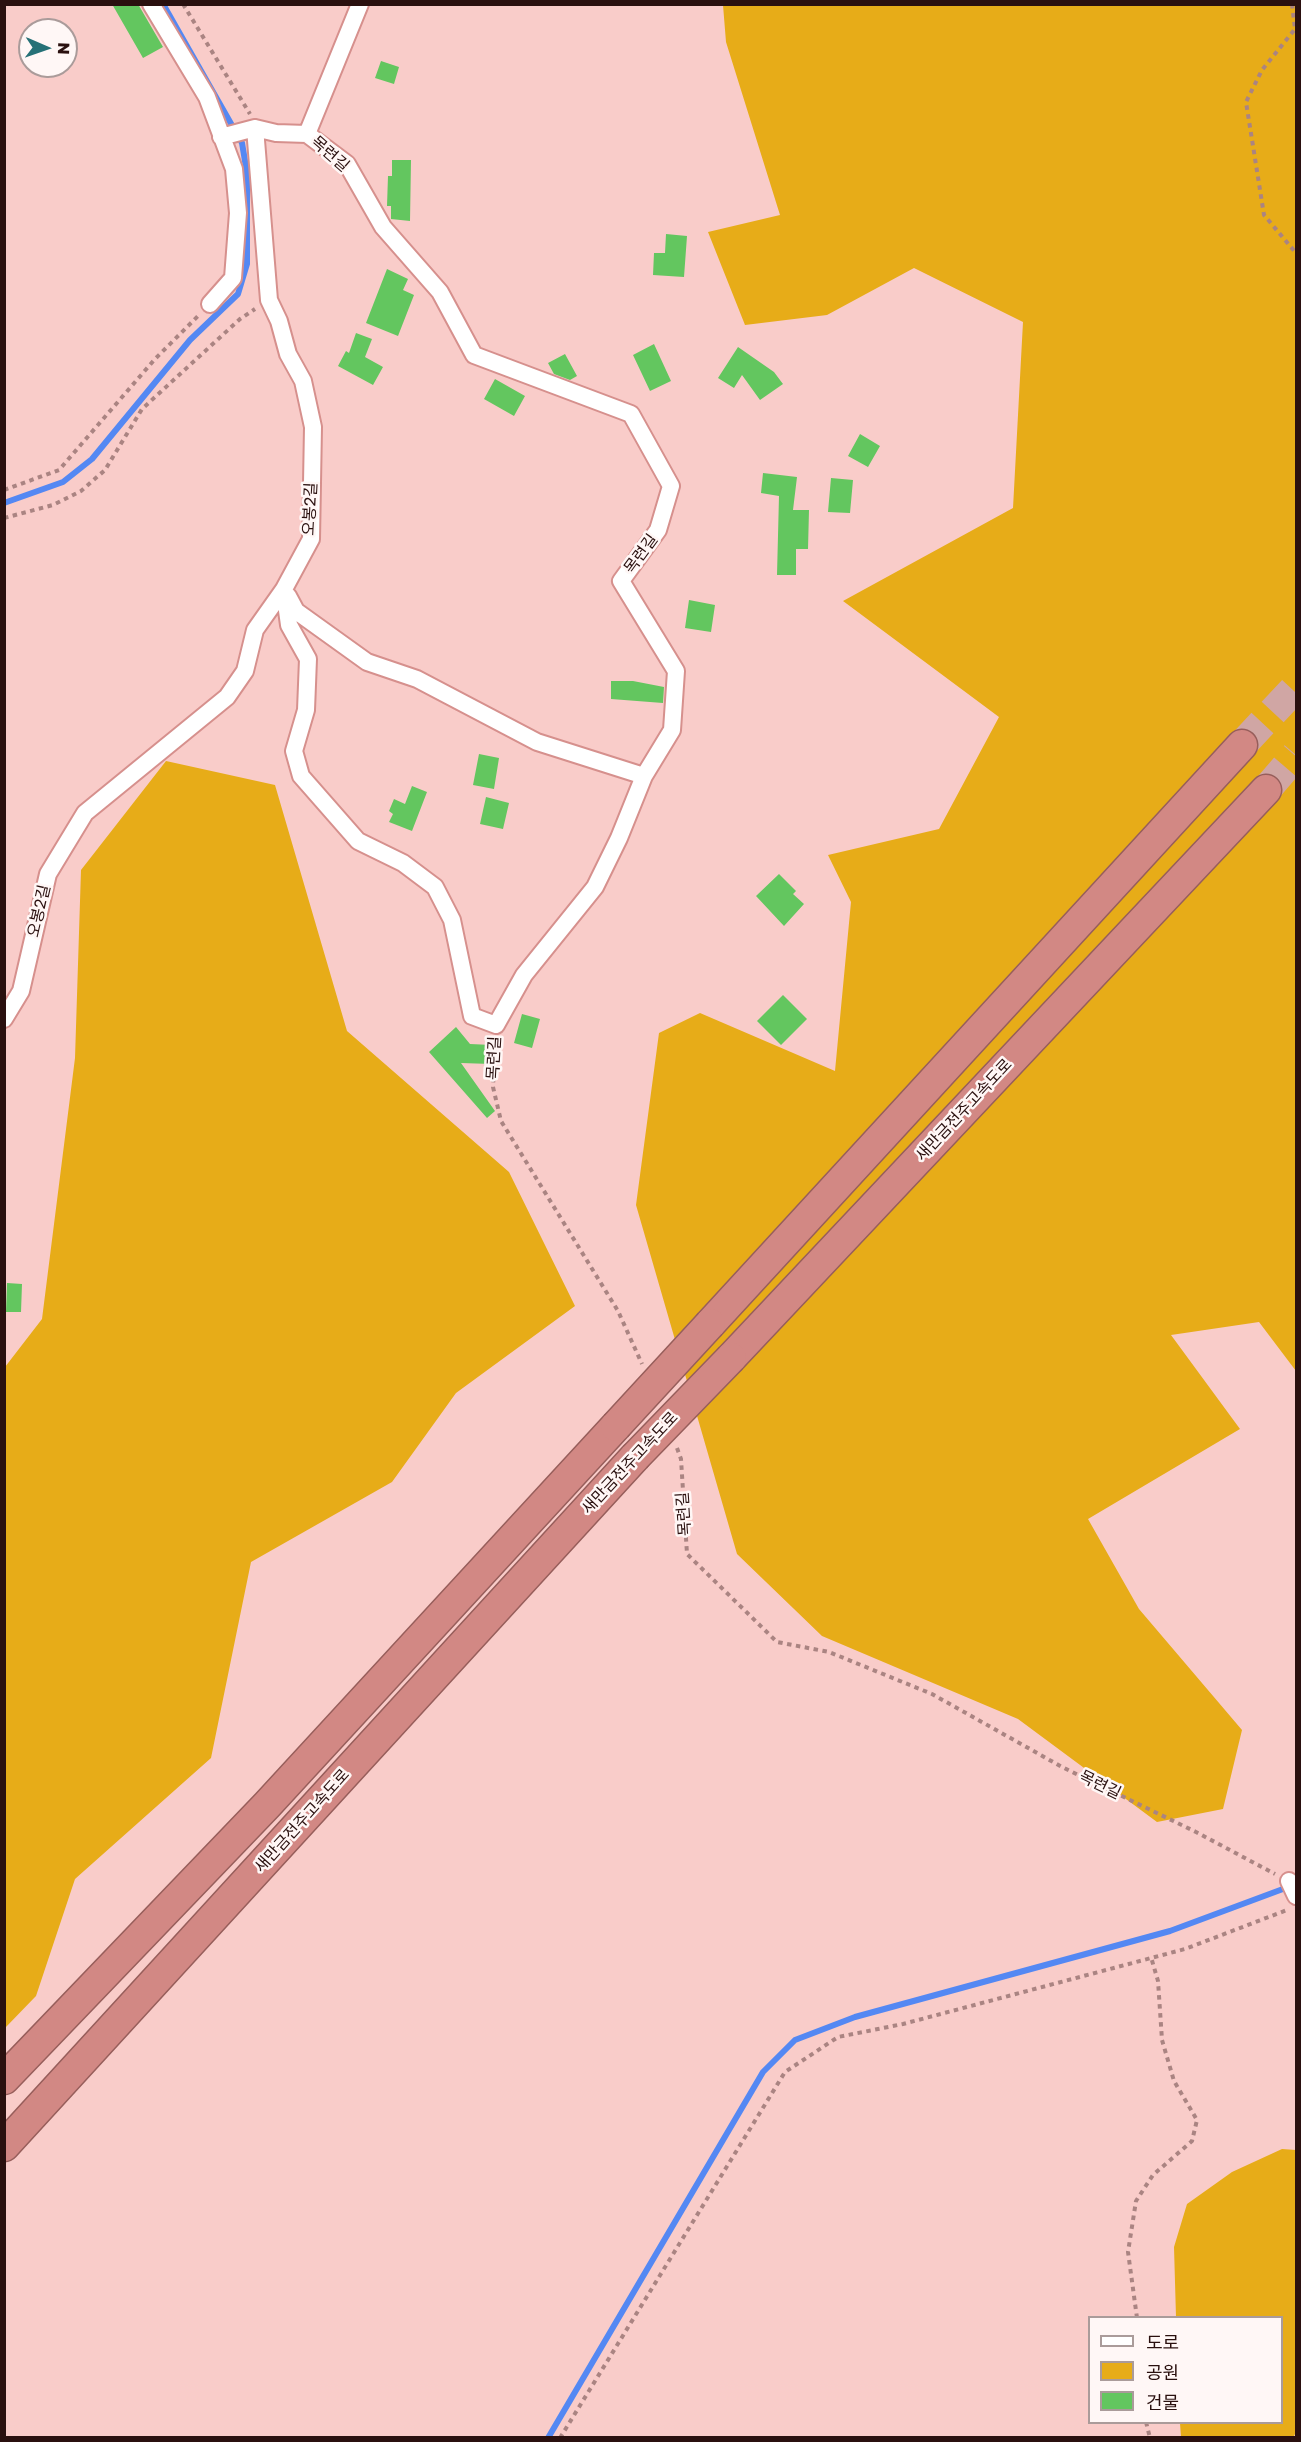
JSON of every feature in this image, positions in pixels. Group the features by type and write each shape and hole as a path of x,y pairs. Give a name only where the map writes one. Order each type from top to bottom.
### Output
{"highway":[{"path":"4,2079 267,1805 1242,745"},
{"name":"새만금전주고속도로","path":"4,2145 635,1457 1266,790"},
{"path":"4,2069 30,2052"}],"street":[{"path":"151,4 207,98 225,136 234,169 238,213 233,278 210,304"},
{"path":"225,136 250,130 307,134 360,4"},
{"name":"오봉2길","path":"4,1019 21,991 48,874 85,813 227,698 245,671 255,630 285,589 311,538 313,427 303,381 288,354 279,321 269,300 250,130"},
{"name":"목련길","path":"307,134 347,164 383,227 440,292 474,355 631,414 671,486 658,530 621,581 676,672 672,730 644,776 619,838 595,887 524,975 496,1025"},
{"path":"285,589 296,611 367,662 417,679 537,742 644,776"},
{"path":"285,589 289,624 308,659 306,710 294,751 301,776 358,841 403,863 435,887 452,920 472,1016 496,1025"}],"path":[{"path":"183,4 250,115 250,130"},
{"path":"1292,4 1295,29 1262,70 1246,102 1264,215 1296,252"},
{"path":"4,518 53,505 81,491 105,470 142,409 240,319 269,300"},
{"path":"4,490 59,470 154,359 210,304"},
{"name":"목련길","path":"496,1025 493,1087 501,1121 618,1311 646,1372"},
{"name":"목련길","path":"676,1448 681,1459 687,1554 777,1642 829,1652 932,1694 1062,1767 1196,1832 1294,1891"},
{"path":"560,2438 785,2072 838,2037 903,2024 1185,1948 1296,1906"},
{"path":"1137,2316 1128,2252 1136,2201 1153,2175 1192,2141 1197,2120 1174,2081 1162,2040 1158,1981 1151,1957"}],"green space":[{"path":"723,5 1296,5 1296,1371 1259,1322 1171,1335 1240,1429 1088,1519 1139,1609 1242,1730 1223,1809 1157,1822 1018,1719 822,1636 737,1554 636,1205 659,1033 700,1013 835,1071 851,902 828,855 939,829 999,717 843,601 1013,508 1023,322 914,268 827,315 745,325 708,232 780,215 726,42"},
{"path":"166,761 275,785 347,1031 509,1172 575,1306 456,1393 392,1482 251,1562 211,1758 75,1879 36,1996 5,2028 5,1367 42,1319 75,1058 81,870"},
{"path":"1282,2149 1296,2150 1296,2432 1293,2438 1181,2437 1180,2424 1283,2424 1283,2316 1176,2316 1174,2247 1187,2204 1232,2172"}],"building":[{"path":"112,4 138,4 163,47 143,58"},
{"path":"381,61 399,67 394,84 375,78"},
{"path":"392,160 411,160 410,221 391,219 391,206 387,206 388,176 392,176"},
{"path":"666,234 687,236 684,277 653,275 654,253 665,253"},
{"path":"387,269 408,279 403,290 414,295 398,336 366,323"},
{"path":"356,333 372,339 365,357 383,367 373,385 338,366 346,351 349,353"},
{"path":"654,344 671,381 650,391 633,355"},
{"path":"738,347 774,372 783,384 760,400 742,375 734,388 718,378"},
{"path":"565,354 577,376 570,380 554,374 548,363"},
{"path":"495,379 525,396 514,416 484,399"},
{"path":"860,434 880,446 868,467 848,456"},
{"path":"763,473 797,477 793,510 809,510 808,549 796,549 796,575 777,575 779,496 761,493"},
{"path":"831,478 853,480 850,513 828,512"},
{"path":"689,600 715,605 711,632 685,628"},
{"path":"611,681 633,681 664,687 663,703 611,699"},
{"path":"479,754 499,758 494,789 473,785"},
{"path":"412,786 427,792 412,831 389,822 393,814 389,811 394,799 405,804"},
{"path":"486,797 509,803 503,829 480,824"},
{"path":"779,874 796,891 793,894 804,904 784,926 756,896"},
{"path":"783,995 807,1019 781,1045 757,1021"},
{"path":"522,1014 540,1019 532,1048 514,1043"},
{"path":"456,1027 470,1044 492,1045 491,1064 461,1063 495,1111 487,1118 429,1052"},
{"path":"7,1283 22,1284 21,1312 6,1312"}],"waterway":[{"path":"4,503 63,482 92,459 190,340 238,294 247,264 247,173 242,143 163,4"},
{"path":"548,2438 763,2072 795,2040 855,2017 1170,1931 1291,1886"}],"tunnel":[{"path":"1242,745 1296,687"},
{"path":"1266,790 1296,755"}]}
